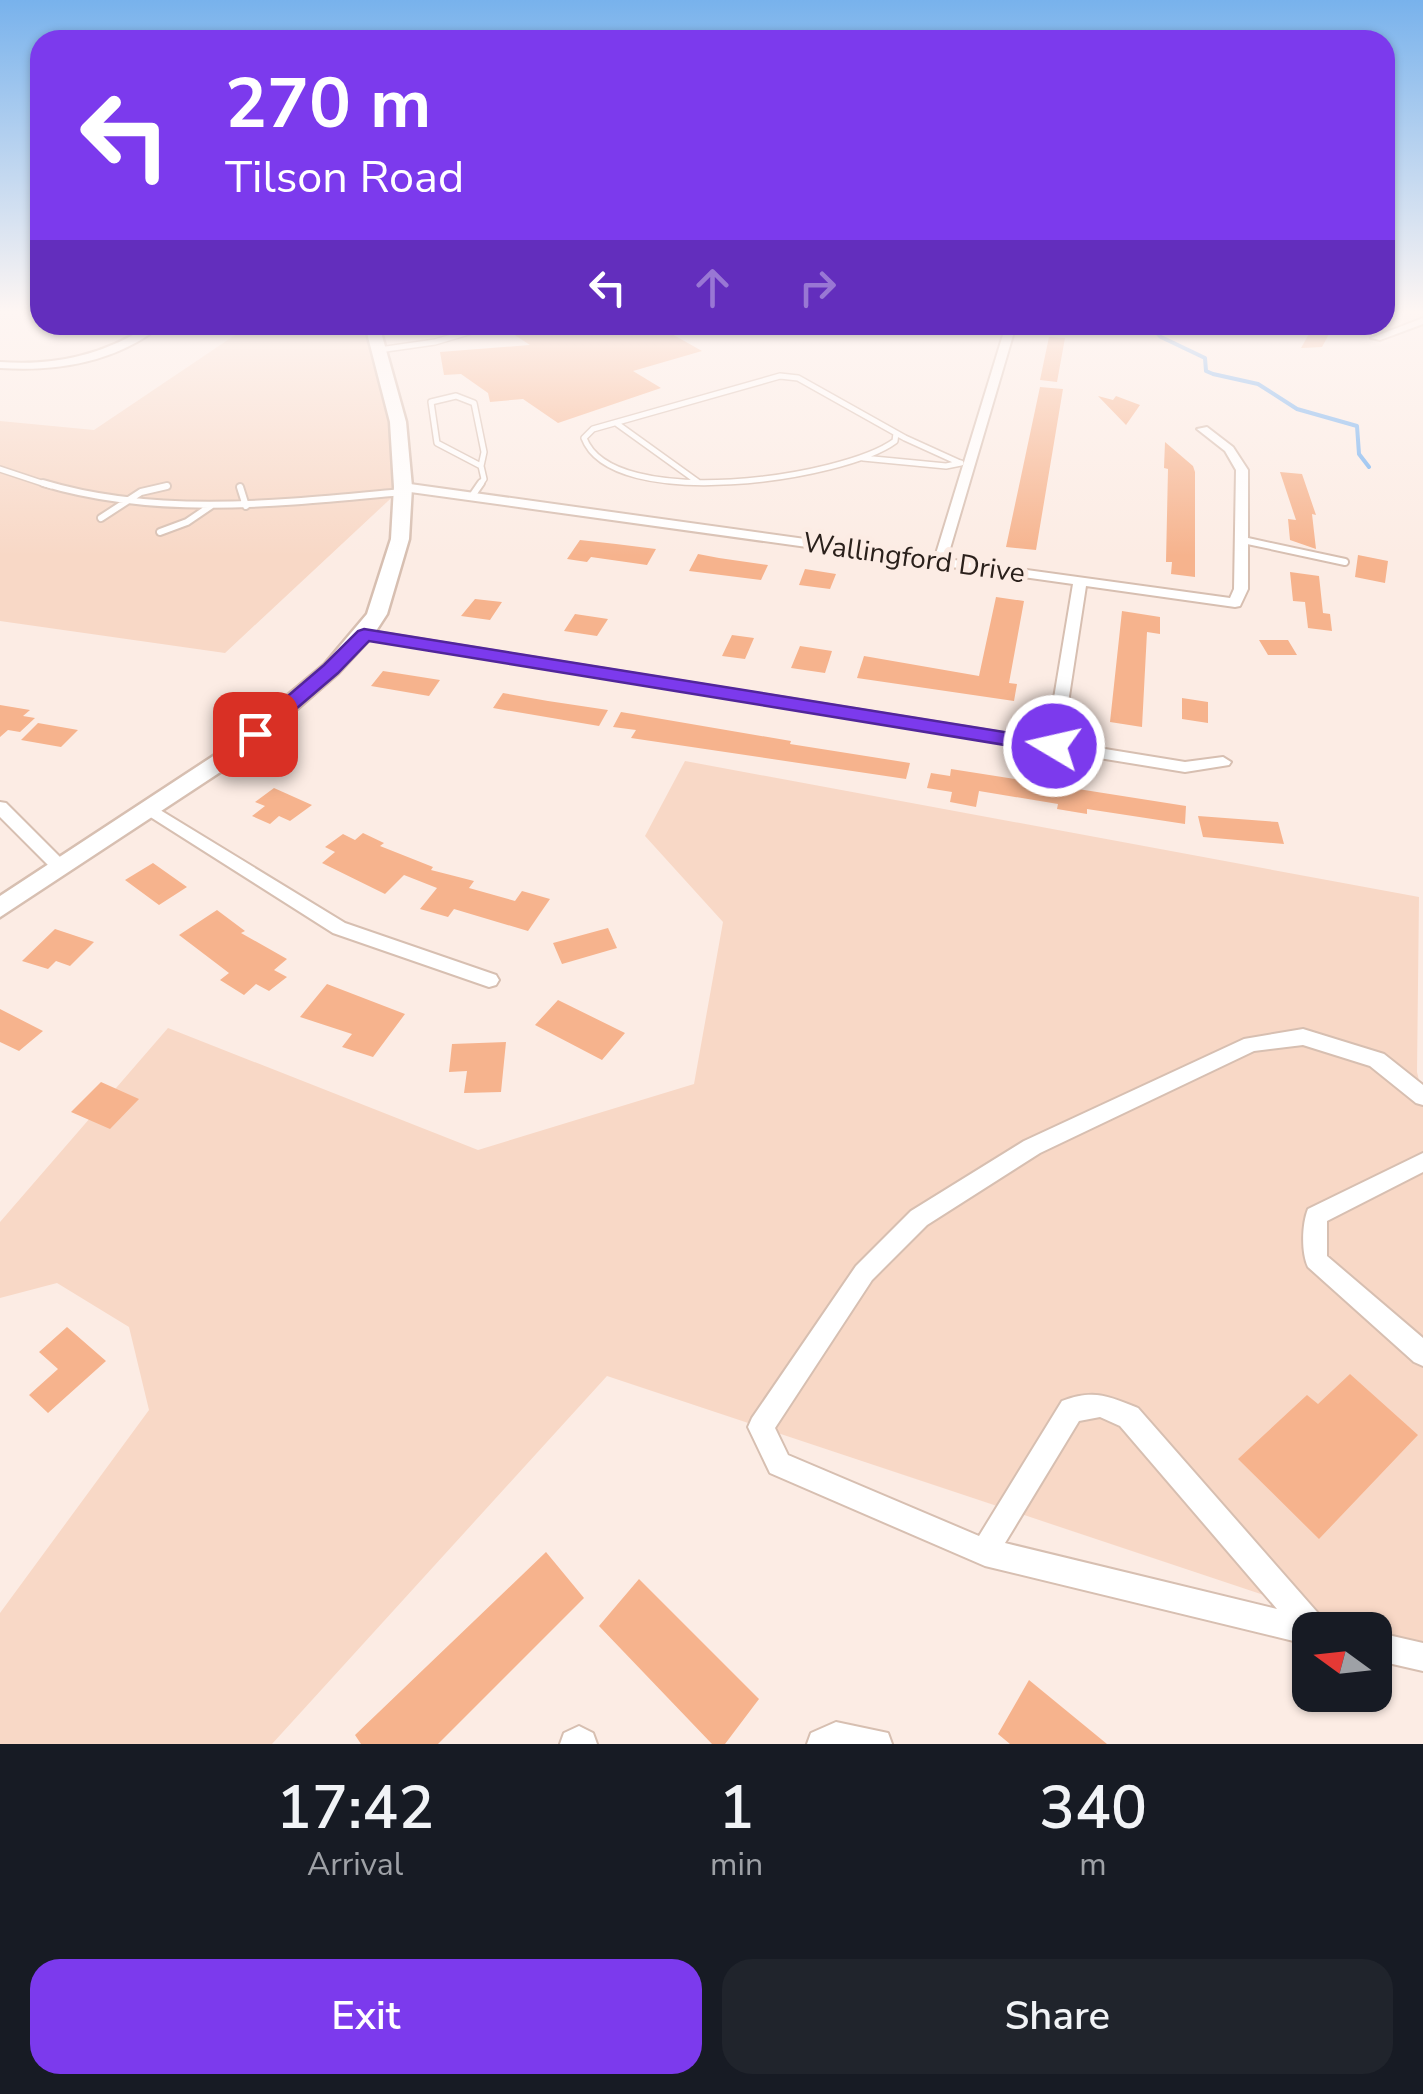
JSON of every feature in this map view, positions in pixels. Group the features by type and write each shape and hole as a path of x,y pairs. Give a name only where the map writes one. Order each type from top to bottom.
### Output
{"street":[{"path":"0,908 230,756 331,669 364,634 377,614 400,539 403,489 398,422 390,393"},
{"path":"940,561 965,463 988,393"},
{"name":"Wallingford Drive","path":"403,489 1235,603 1241,589 1242,470 1229,449 1203,429"},
{"path":"1054,746 1080,582"},
{"path":"364,634 1185,767 1224,762"},
{"path":"0,807 59,866"},
{"path":"148,807 339,928 489,980"},
{"path":"1292,1625 986,1552 780,1464 761,1427 864,1273 920,1218 1032,1147 1251,1044 1303,1036 1377,1060 1423,1097"},
{"path":"1423,1162 1316,1216 1316,1260 1423,1354"},
{"path":"986,1552 1071,1410 1100,1405 1129,1417 1297,1612"},
{"path":"1392,1650 1423,1657"},
{"path":"822,1744 836,1737 877,1744"}],"lane":[{"path":"719,393 593,430 584,438 587,449 597,460 642,476 698,482 775,478 888,447 895,441 896,433"},
{"path":"825,393 896,433 965,463"},
{"path":"472,496 484,479 484,452 474,403 456,396 432,402 437,443 481,466"},
{"path":"616,423 698,482"},
{"path":"855,458 946,466 965,463"},
{"path":"0,469 57,488 123,501 212,506 246,506 403,489"},
{"path":"101,518 123,501 167,486"},
{"path":"240,487 246,506"},
{"path":"160,532 187,522 212,506"},
{"path":"1243,540 1345,562"}],"shaded area":[{"path":"148,393 397,393 403,439 402,488 225,653 0,621 0,421 94,430"},
{"path":"685,761 1419,897 1423,1648 1392,1638 1392,1612 1315,1612 607,1376 272,1744 0,1744 0,1613 149,1410 129,1327 57,1283 0,1298 0,1222 168,1028 478,1150 694,1084 723,922 645,836"}],"building":[{"path":"488,393 645,393 558,423 523,399 490,402"},
{"path":"1039,393 1062,393 1036,550 1006,547"},
{"path":"1098,396 1113,400 1116,396 1140,405 1126,425"},
{"path":"1165,442 1195,472 1195,577 1171,574 1172,562 1166,562"},
{"path":"1280,472 1302,474 1316,515 1312,514 1316,549 1290,540 1288,519 1296,520"},
{"path":"580,540 656,549 647,565 591,557 587,562 567,559"},
{"path":"698,554 768,565 761,580 689,571"},
{"path":"1358,555 1388,561 1385,583 1355,577"},
{"path":"805,569 836,574 830,589 799,585"},
{"path":"1290,572 1319,576 1323,613 1330,614 1332,631 1308,628 1305,602 1293,601"},
{"path":"996,597 1024,601 1009,683 1017,684 1014,701 857,678 864,656 979,676"},
{"path":"475,599 502,602 490,620 461,616"},
{"path":"1122,611 1160,617 1160,634 1147,632 1142,727 1110,722"},
{"path":"575,614 608,619 597,636 564,631"},
{"path":"732,635 754,638 745,659 722,656"},
{"path":"1259,640 1288,640 1297,655 1268,655"},
{"path":"800,646 832,651 825,673 791,668"},
{"path":"383,671 440,680 429,696 371,686"},
{"path":"503,693 608,710 599,726 493,708"},
{"path":"1182,698 1208,702 1208,723 1182,719"},
{"path":"0,705 30,710 23,716 35,718 20,732 8,730 0,737"},
{"path":"621,712 910,763 906,779 631,738 636,730 613,727"},
{"path":"38,723 78,730 61,747 21,740"},
{"path":"951,769 1186,806 1185,824 1087,809 1087,814 1057,809 1058,804 979,791 976,807 950,802 952,792 927,788 931,773 950,776"},
{"path":"274,788 312,805 290,821 279,816 270,824 252,816 265,806 255,802"},
{"path":"1198,816 1278,822 1284,844 1203,837"},
{"path":"363,833 384,843 380,846 433,867 431,870 474,881 469,888 515,901 522,891 550,899 528,931 454,909 448,917 420,909 437,888 404,875 385,894 322,863 335,852 325,847 343,834 355,840"},
{"path":"153,863 187,887 159,905 125,880"},
{"path":"217,910 245,931 241,933 287,959 274,970 287,977 269,991 256,984 244,995 220,980 229,973 179,935"},
{"path":"608,928 617,948 562,964 553,943"},
{"path":"55,929 94,942 70,966 56,961 48,969 22,961"},
{"path":"327,984 405,1014 373,1057 342,1047 352,1034 300,1017"},
{"path":"558,1000 625,1033 602,1060 535,1025"},
{"path":"0,1009 43,1031 19,1051 0,1042"},
{"path":"506,1042 501,1092 464,1093 467,1071 449,1072 452,1044"},
{"path":"101,1082 139,1099 110,1129 71,1112"},
{"path":"67,1327 106,1361 48,1413 29,1395 58,1369 39,1352"},
{"path":"1350,1374 1418,1435 1319,1539 1238,1459 1307,1395 1318,1404"},
{"path":"546,1552 584,1598 438,1744 361,1744 355,1735"},
{"path":"639,1579 759,1699 725,1744 712,1744 599,1626"},
{"path":"1029,1680 1107,1744 1010,1744 998,1734"}],"waterway":[{"path":"1273,393 1297,409 1357,426 1359,454 1369,467"}],"route":[{"path":"255,734 331,669 364,634 1054,746"}]}
